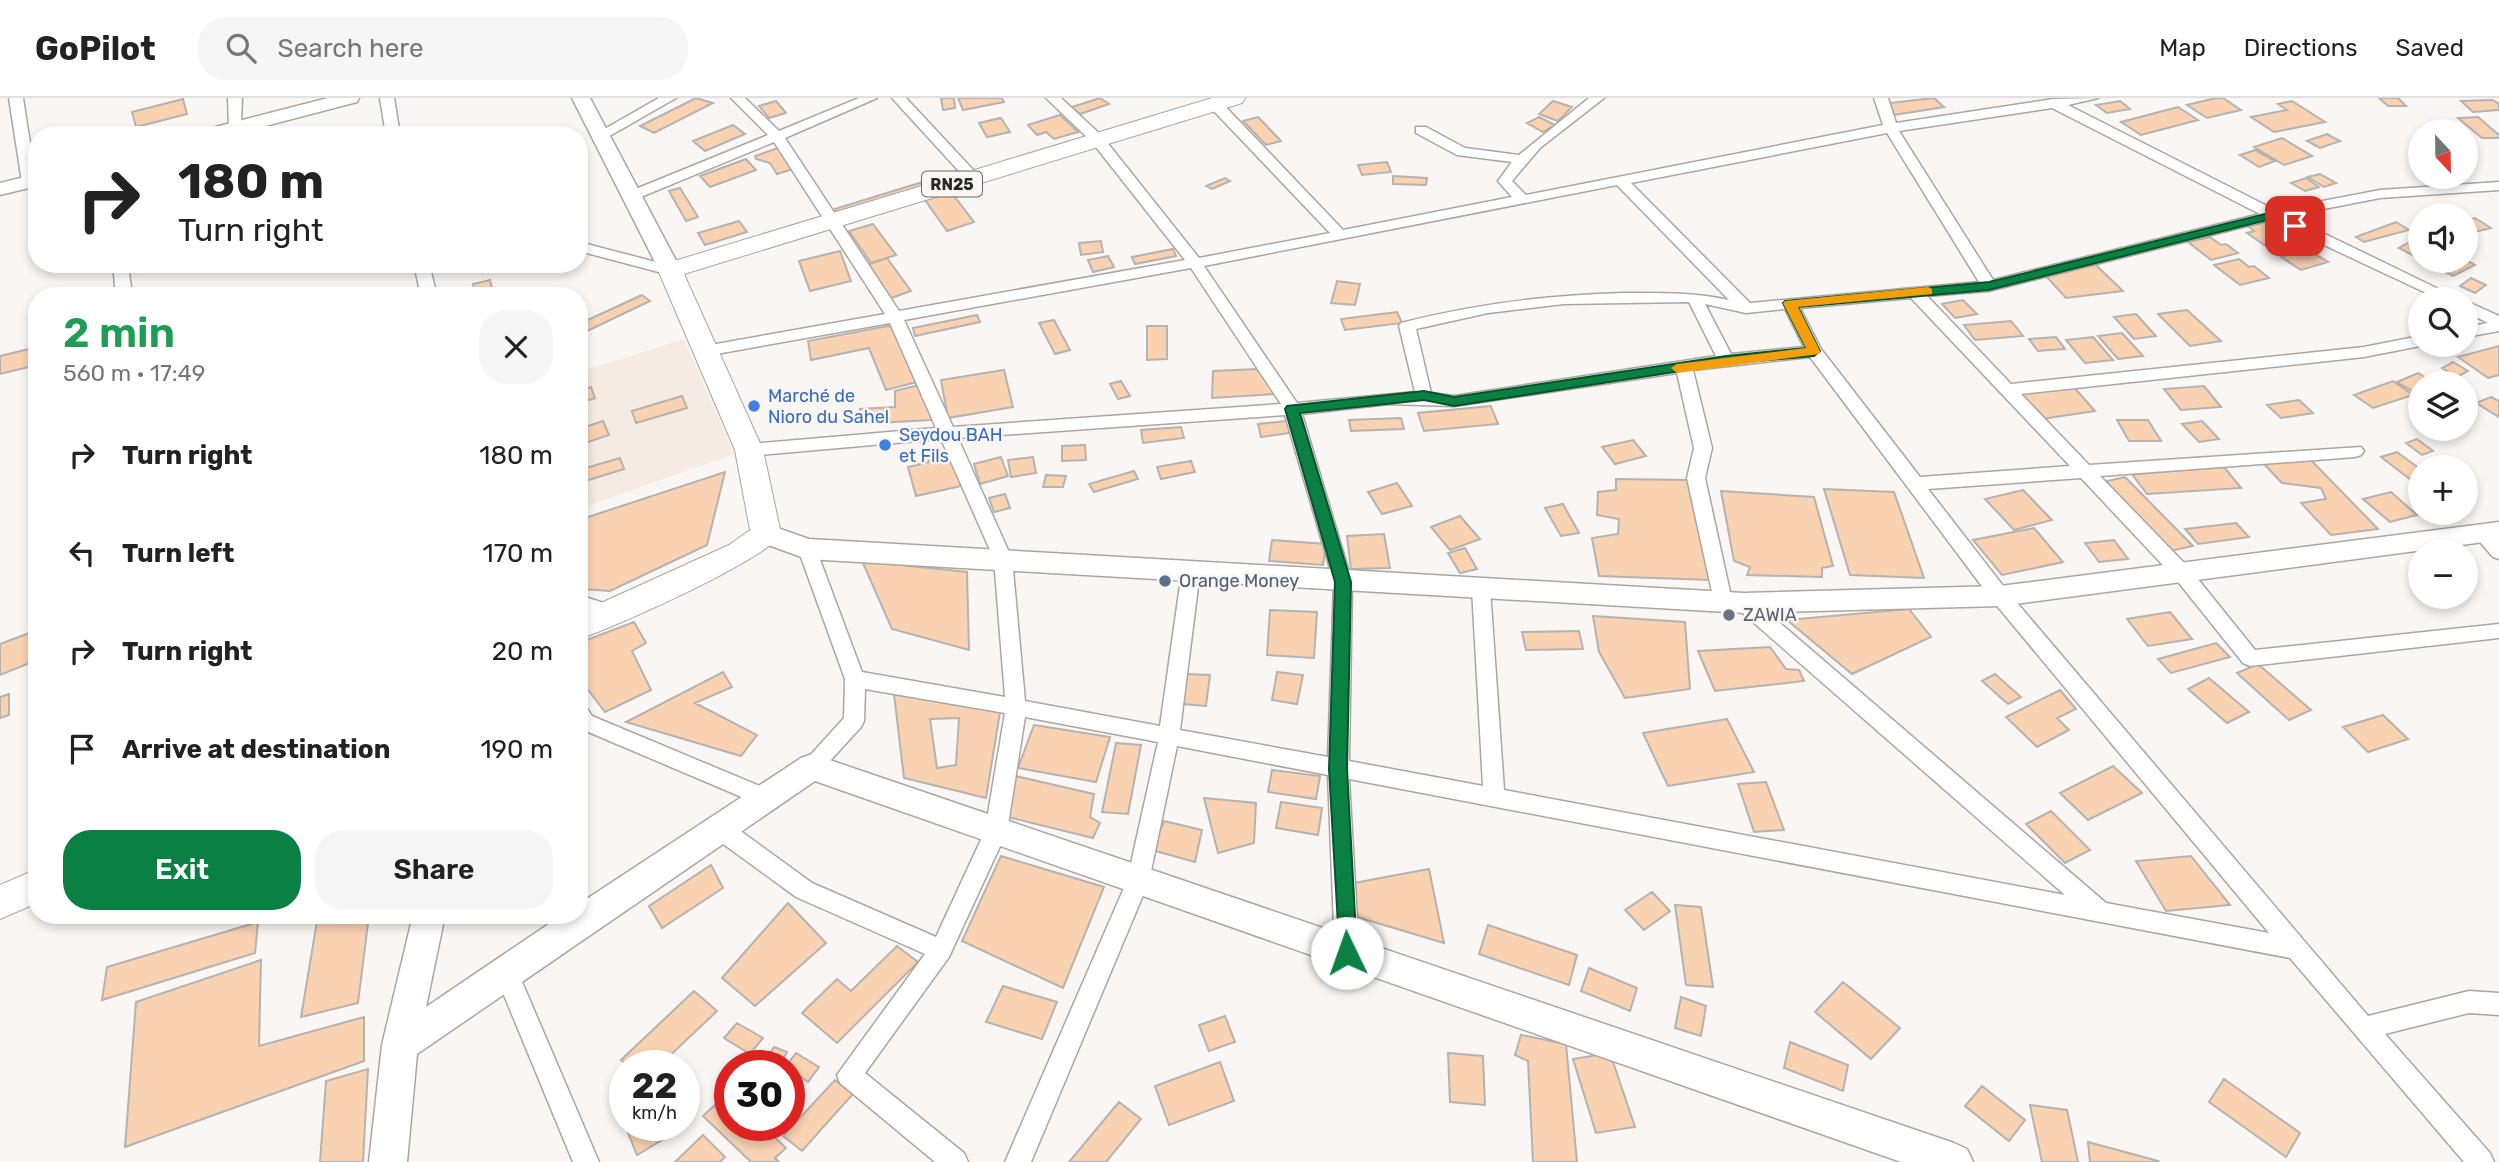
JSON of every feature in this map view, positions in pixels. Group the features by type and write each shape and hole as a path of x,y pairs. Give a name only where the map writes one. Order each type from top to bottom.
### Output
{"main road":[{"name":"RN25","path":"670,270 1213,102"},
{"path":"588,622 740,553 766,534 749,450 670,270"},
{"path":"0,903 28,889"}],"street":[{"path":"16,98 28,157"},
{"path":"235,98 241,126"},
{"path":"258,126 350,98"},
{"path":"387,98 392,126"},
{"path":"582,98 670,270"},
{"path":"601,135 669,98"},
{"path":"738,98 777,136 895,317 1003,558 1016,707 996,831 941,950 849,1075 955,1162"},
{"path":"631,196 870,98"},
{"path":"899,98 972,177"},
{"path":"1053,98 1097,139 1195,263 1292,409 1343,582 1338,769 1347,953"},
{"path":"1521,199 1505,181 1521,159 1530,148 1597,98"},
{"path":"1865,98 1883,103 1891,128 1989,286"},
{"path":"705,351 1195,263 1891,128 2050,101 2091,98"},
{"path":"2050,101 2273,215 2426,287"},
{"path":"1213,102 1340,235"},
{"path":"1421,130 1462,152 1521,159"},
{"path":"1620,180 1746,308"},
{"path":"0,189 28,182"},
{"path":"1424,396 1407,326 1488,308 1564,299 1694,297 1746,308 1989,286 2273,215 2381,194 2499,186"},
{"path":"588,248 670,270"},
{"path":"1914,292 2182,573 2250,658 2499,631"},
{"path":"1694,297 1726,360"},
{"path":"1790,303 1814,351 2000,596 2296,949 2481,1162"},
{"path":"2478,313 2499,324"},
{"path":"2478,329 2499,324"},
{"path":"2006,390 2364,352 2408,343"},
{"path":"749,450 1117,418 1292,409 1424,396 1454,401 1726,360 1814,351"},
{"path":"1684,367 1703,447 1696,478 1733,602 2101,913"},
{"path":"1914,484 2355,451"},
{"path":"766,534 807,549 1003,558 1343,582 1733,602 2000,596 2493,539"},
{"path":"588,916 812,767 854,721 855,679 807,549"},
{"path":"1018,1162 1138,881 1169,737 1191,571"},
{"path":"1481,589 1494,799"},
{"path":"588,605 609,612"},
{"path":"855,679 1016,707 2296,949"},
{"path":"588,723 766,798"},
{"path":"812,767 1954,1162"},
{"path":"719,828 804,890 941,950"},
{"path":"388,1162 400,1045 427,924"},
{"path":"400,1045 576,924"},
{"path":"506,971 586,1162"},
{"path":"2364,1028 2469,1002 2499,1004"}],"shaded area":[{"path":"684,339 734,454 588,506 588,369"}],"building":[{"path":"696,98 713,103 654,133 640,126"},
{"path":"941,98 954,98 955,108 943,110"},
{"path":"958,98 1002,98 1004,102 963,110"},
{"path":"1100,98 1109,104 1080,114 1072,107"},
{"path":"1934,98 1944,107 1894,115 1890,103"},
{"path":"2223,98 2241,110 2207,118 2187,105"},
{"path":"2379,98 2398,98 2406,106 2388,106"},
{"path":"183,99 187,114 136,126 132,112"},
{"path":"2493,100 2499,104 2499,110 2473,112 2461,101"},
{"path":"776,101 786,113 769,118 759,106"},
{"path":"1553,101 1572,107 1558,121 1539,114"},
{"path":"2120,101 2130,109 2107,113 2096,105"},
{"path":"2292,101 2325,122 2274,132 2251,117 2287,110 2278,104"},
{"path":"2178,107 2198,120 2141,135 2121,122"},
{"path":"1060,115 1078,132 1054,139 1046,132 1037,135 1028,125"},
{"path":"1258,117 1281,141 1266,145 1243,121"},
{"path":"1539,117 1555,125 1543,132 1527,123"},
{"path":"2478,117 2499,135 2499,138 2482,138 2478,135 2478,119 2458,118"},
{"path":"1001,118 1010,132 987,137 979,123"},
{"path":"733,125 745,134 705,151 693,141"},
{"path":"2327,134 2340,141 2320,148 2307,141"},
{"path":"2282,138 2312,156 2284,165 2254,147"},
{"path":"781,147 797,168 777,174 770,163 756,159 755,156"},
{"path":"2255,150 2275,161 2259,167 2240,155"},
{"path":"746,159 756,170 710,187 700,176"},
{"path":"1387,162 1391,172 1362,175 1358,165"},
{"path":"955,172 959,177 839,214 835,209"},
{"path":"2320,174 2336,183 2324,187 2308,177"},
{"path":"1393,176 1427,178 1426,185 1393,184"},
{"path":"1225,178 1230,181 1212,189 1206,186"},
{"path":"2306,178 2319,187 2305,191 2291,183"},
{"path":"680,188 698,217 686,221 669,191"},
{"path":"951,192 974,222 947,231 925,200"},
{"path":"2478,220 2491,228 2478,231"},
{"path":"739,221 747,232 705,245 698,233"},
{"path":"2269,221 2296,240 2267,247 2247,233 2254,231 2248,226"},
{"path":"2396,222 2408,229 2364,242 2356,237"},
{"path":"873,224 896,255 871,263 849,231"},
{"path":"2210,237 2238,253 2211,260 2188,242"},
{"path":"1101,241 1103,252 1081,255 1079,243"},
{"path":"2408,243 2408,253 2399,248"},
{"path":"2299,244 2328,262 2301,270 2281,257 2287,255 2279,249"},
{"path":"1173,249 1176,256 1135,264 1132,257"},
{"path":"840,251 851,281 810,291 799,261"},
{"path":"1108,256 1114,267 1093,272 1088,260"},
{"path":"887,258 911,291 891,298 867,265"},
{"path":"2239,259 2249,267 2254,266 2269,278 2240,285 2214,265"},
{"path":"2096,265 2123,291 2066,298 2043,273"},
{"path":"2471,278 2486,285 2478,291 2478,287 2460,286"},
{"path":"490,280 492,287 474,287 473,284"},
{"path":"1337,281 1360,284 1355,305 1331,303"},
{"path":"642,295 650,301 588,331 588,320"},
{"path":"1963,300 1977,314 1955,318 1942,304"},
{"path":"2187,310 2221,341 2190,346 2158,314"},
{"path":"1397,312 1402,323 1345,330 1341,319"},
{"path":"2136,314 2156,336 2134,339 2114,317"},
{"path":"977,315 980,322 915,336 913,328"},
{"path":"1054,320 1070,350 1055,354 1039,323"},
{"path":"2011,321 2023,336 1975,340 1964,325"},
{"path":"1147,326 1167,326 1167,359 1147,360"},
{"path":"892,327 917,382 886,390 869,348 811,360 808,341"},
{"path":"2122,333 2143,356 2118,359 2098,336"},
{"path":"2056,337 2065,349 2038,351 2029,339"},
{"path":"2093,337 2113,360 2085,363 2066,340"},
{"path":"2499,346 2499,375 2488,378 2458,357 2478,357 2478,352"},
{"path":"28,349 28,367 0,374 0,356"},
{"path":"2453,362 2468,371 2447,371 2442,368"},
{"path":"1257,369 1275,394 1212,398 1213,371"},
{"path":"1004,370 1013,407 948,418 941,380"},
{"path":"2408,377 2408,388 2397,382"},
{"path":"1121,381 1130,396 1118,399 1110,384"},
{"path":"2393,381 2408,392 2408,397 2373,408 2354,395"},
{"path":"2071,384 2095,411 2042,419 2019,391"},
{"path":"919,385 934,417 931,420 858,424 860,409 895,407 895,391"},
{"path":"2204,386 2221,407 2181,410 2164,389"},
{"path":"591,387 595,398 588,400 588,388"},
{"path":"682,396 687,408 636,423 632,411"},
{"path":"2491,397 2499,401 2499,417 2478,404"},
{"path":"2299,400 2313,413 2281,418 2267,405"},
{"path":"1491,406 1498,424 1424,431 1418,413"},
{"path":"1401,418 1404,429 1351,431 1349,420"},
{"path":"2117,420 2148,420 2161,441 2129,441"},
{"path":"603,421 609,435 588,442 588,426"},
{"path":"1287,421 1290,433 1261,437 1258,424"},
{"path":"2202,421 2219,439 2199,442 2182,424"},
{"path":"1181,427 1184,438 1143,443 1141,430"},
{"path":"1633,440 1646,456 1615,464 1602,447"},
{"path":"2420,441 2433,451 2422,455 2406,443"},
{"path":"1085,445 1086,460 1062,461 1062,446"},
{"path":"949,450 961,486 916,496 908,467 929,462 927,455"},
{"path":"2397,452 2408,460 2408,478 2381,457"},
{"path":"1001,457 1008,476 980,484 974,464"},
{"path":"1033,457 1036,473 1011,477 1008,460"},
{"path":"2308,457 2378,529 2331,535 2301,503 2326,499 2321,488 2282,483 2263,463"},
{"path":"620,458 624,469 588,480 588,467"},
{"path":"1191,461 1195,472 1161,479 1157,467"},
{"path":"2224,467 2241,488 2147,494 2132,474"},
{"path":"1134,471 1138,479 1094,492 1089,484"},
{"path":"725,472 707,545 610,591 588,589 588,517"},
{"path":"1046,475 1066,476 1063,487 1043,487"},
{"path":"2125,477 2193,546 2166,552 2098,483"},
{"path":"1616,479 1688,480 1710,580 1599,576 1592,538 1618,534 1619,519 1597,515 1598,492 1616,490"},
{"path":"1397,483 1412,506 1382,514 1368,492"},
{"path":"1824,489 1894,492 1924,578 1850,575"},
{"path":"2023,490 2052,520 2014,530 1985,499"},
{"path":"1721,491 1814,497 1833,566 1822,568 1822,577 1747,575 1750,567 1734,561"},
{"path":"2391,492 2408,507 2408,517 2390,522 2363,499"},
{"path":"1005,494 1010,508 994,512 989,498"},
{"path":"1563,504 1579,533 1561,536 1545,508"},
{"path":"1460,516 1480,539 1450,550 1431,527"},
{"path":"2236,523 2249,537 2198,544 2185,529"},
{"path":"2034,528 2063,562 2002,575 1973,540"},
{"path":"1384,534 1390,568 1351,569 1347,536"},
{"path":"1272,540 1326,544 1323,565 1269,561"},
{"path":"2114,540 2128,559 2099,562 2085,543"},
{"path":"1465,548 1477,569 1460,573 1448,553"},
{"path":"862,561 967,572 969,650 892,629"},
{"path":"1909,609 1931,637 1852,674 1787,620"},
{"path":"1270,610 1317,612 1314,658 1267,655"},
{"path":"2170,612 2192,639 2148,646 2127,619"},
{"path":"1593,616 1685,622 1690,689 1625,698 1599,652"},
{"path":"634,622 646,643 632,651 651,690 605,712 588,690 588,640"},
{"path":"1579,631 1583,649 1526,650 1522,632"},
{"path":"28,633 28,664 0,675 0,644"},
{"path":"2216,643 2230,657 2171,673 2158,659"},
{"path":"1770,647 1786,669 1799,670 1804,681 1715,691 1698,651"},
{"path":"2258,664 2311,710 2289,720 2237,673"},
{"path":"723,672 732,687 695,703 757,735 741,756 626,722"},
{"path":"1277,672 1303,675 1297,704 1272,700"},
{"path":"1187,674 1210,675 1206,706 1182,704"},
{"path":"1995,674 2021,697 2008,704 1982,681"},
{"path":"2209,678 2249,712 2227,723 2188,689"},
{"path":"2060,690 2076,709 2057,718 2069,730 2037,747 2006,717"},
{"path":"9,694 9,715 0,718 0,697"},
{"path":"894,694 1000,712 986,798 904,778","holes":["959,718 956,765 937,768 930,719"]},
{"path":"2383,715 2408,739 2368,752 2343,727"},
{"path":"1727,719 1754,772 1668,786 1643,733"},
{"path":"1034,725 1110,737 1096,782 1018,768"},
{"path":"1116,743 1141,745 1128,814 1102,812"},
{"path":"2113,766 2142,793 2088,820 2060,793"},
{"path":"1272,770 1320,776 1316,799 1268,792"},
{"path":"1011,775 1094,794 1090,817 1100,823 1093,838 1004,816"},
{"path":"1766,782 1784,830 1754,832 1738,784"},
{"path":"1204,798 1256,803 1254,843 1218,853"},
{"path":"1281,802 1322,808 1318,835 1276,828"},
{"path":"2051,811 2090,850 2065,863 2026,824"},
{"path":"1164,821 1202,830 1195,862 1152,850"},
{"path":"1001,856 1104,887 1063,988 962,941"},
{"path":"2191,856 2230,905 2166,911 2136,861"},
{"path":"711,865 723,888 662,928 649,906"},
{"path":"1429,869 1444,943 1347,914 1348,884"},
{"path":"1652,892 1670,911 1644,930 1625,910"},
{"path":"788,903 826,943 755,1006 722,978"},
{"path":"1675,905 1701,907 1713,987 1686,985"},
{"path":"258,924 255,953 102,1000 107,967"},
{"path":"316,924 368,924 358,1003 301,1017"},
{"path":"1488,925 1577,955 1569,985 1479,954"},
{"path":"897,946 918,962 837,1043 802,1013 837,979 851,991"},
{"path":"261,960 259,1046 364,1017 364,1061 125,1147 136,1002"},
{"path":"1589,968 1637,988 1630,1011 1581,991"},
{"path":"1843,982 1900,1028 1871,1059 1815,1012"},
{"path":"1003,986 1057,1002 1042,1039 986,1022"},
{"path":"694,991 717,1011 676,1050 632,1050"},
{"path":"1681,997 1706,1006 1701,1036 1675,1028"},
{"path":"1225,1016 1235,1042 1209,1051 1199,1025"},
{"path":"737,1023 763,1038 753,1050 744,1050 724,1038"},
{"path":"1521,1035 1566,1044 1577,1162 1533,1162 1528,1061 1515,1055"},
{"path":"1790,1042 1848,1065 1843,1091 1784,1068"},
{"path":"1448,1053 1483,1056 1485,1105 1450,1102"},
{"path":"1610,1053 1635,1127 1596,1133 1573,1059"},
{"path":"805,1058 819,1067 808,1082 805,1080"},
{"path":"1220,1062 1234,1101 1169,1125 1155,1086"},
{"path":"368,1069 363,1162 320,1162 326,1081"},
{"path":"2224,1079 2300,1133 2286,1157 2209,1102"},
{"path":"835,1080 853,1094 802,1151 789,1141 805,1141 805,1112"},
{"path":"1982,1086 2025,1120 2009,1141 1965,1106"},
{"path":"1119,1102 1141,1119 1106,1162 1069,1162"},
{"path":"2030,1105 2067,1110 2078,1162 2042,1162"},
{"path":"714,1106 714,1127 703,1116"},
{"path":"703,1135 725,1157 720,1162 675,1162 700,1141"},
{"path":"631,1141 660,1141 637,1155"},
{"path":"729,1141 779,1141 786,1148 775,1158 779,1162 751,1162"},
{"path":"2088,1142 2158,1161 2159,1162 2090,1162"}],"slow traffic":[{"path":"1677,368 1814,351 1790,303 1928,291"}],"place":[{"name":"Marché de Nioro du Sahel","path":"754,406"},
{"name":"Seydou BAH et Fils","path":"885,445"},
{"name":"Orange Money","path":"1165,581"},
{"name":"ZAWIA","path":"1729,615"}],"route":[{"path":"1347,953 1338,769 1343,582 1292,409 1424,396 1454,401 1726,360 1814,351 1790,303 1989,286 2273,215 2295,226"}]}
